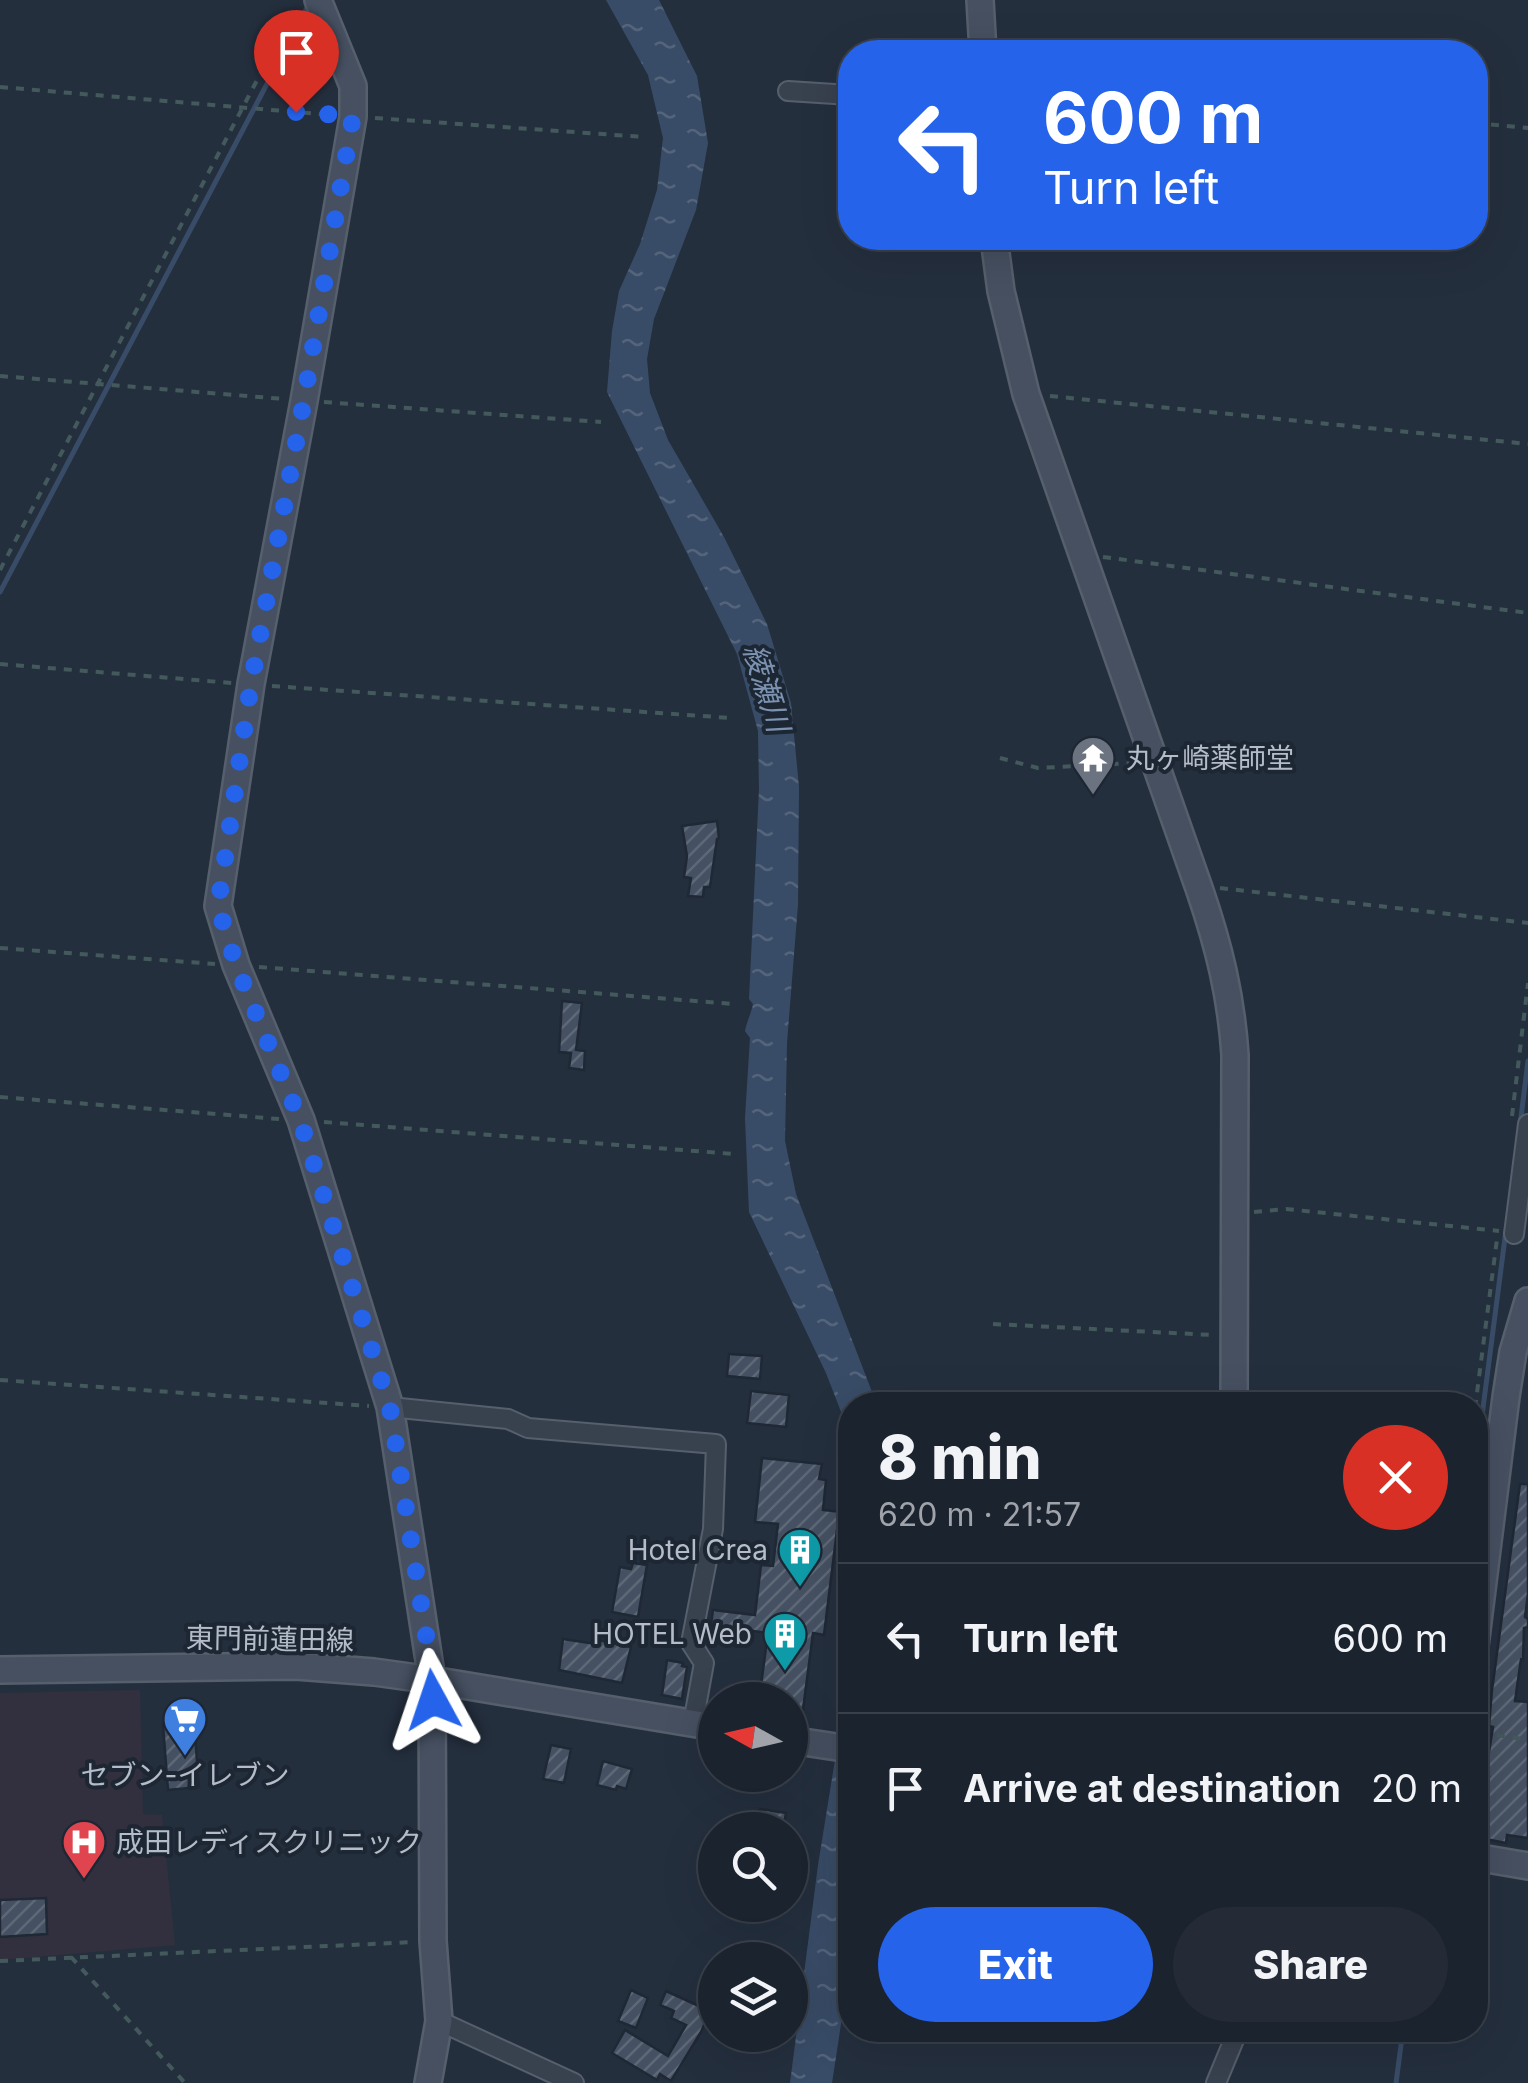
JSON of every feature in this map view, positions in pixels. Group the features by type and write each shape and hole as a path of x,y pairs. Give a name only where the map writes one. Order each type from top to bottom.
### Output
{"street":[{"path":"980,0 983,40"},
{"path":"313,2 353,86 353,116 251,684 218,906 236,965 300,1120 390,1408 432,1680 433,1941 439,2021 428,2083"},
{"path":"788,90 838,94"},
{"path":"996,250 1001,291 1026,394 1200,891 1217,942 1232,1011 1234,1392"},
{"path":"1514,1234 1528,1124"},
{"path":"1488,1565 1515,1398 1513,1352 1528,1301"},
{"path":"390,1408 508,1419 528,1428 716,1444 713,1529 691,1643 704,1663 704,1682"},
{"name":"東門前蓮田線","path":"0,1670 296,1666 355,1670 698,1724"},
{"path":"808,1743 838,1747"},
{"path":"1488,1859 1528,1866"},
{"path":"439,2021 574,2083"},
{"path":"1216,2083 1233,2042"}],"path":[{"path":"0,570 244,107 313,2"},
{"path":"0,87 644,137"},
{"path":"1488,124 1528,128"},
{"path":"0,376 601,422"},
{"path":"1026,394 1528,444"},
{"path":"1084,555 1528,613"},
{"path":"0,664 731,718"},
{"path":"1000,758 1038,768 1155,762"},
{"path":"1200,891 1219,888 1528,924"},
{"path":"0,948 734,1004"},
{"path":"0,1097 734,1154"},
{"path":"1235,1214 1286,1209 1514,1234"},
{"path":"993,1324 1235,1336"},
{"path":"0,1380 390,1408"},
{"path":"1488,1735 1528,1737"},
{"path":"0,1961 433,1941"},
{"path":"70,1957 185,2083"}],"shaded area":[{"name":"成田レディスクリニック","path":"140,1690 143,1814 162,1815 175,1945 0,1960 0,1693"}],"water":[{"name":"綾瀬川","path":"606,0 659,0 697,76 708,143 696,210 654,319 647,359 650,393 668,440 724,537 767,624 791,703 799,787 798,904 787,1043 785,1141 796,1194 872,1392 838,1392 838,1404 749,1212 745,1118 750,1038 745,1031 753,1004 749,999 758,731 737,654 607,392 619,291 640,244 657,190 663,138 648,75"},
{"path":"838,1741 838,2042 832,2083 790,2083 794,2052 808,2052 808,1943"}],"building":[{"path":"717,821 719,838 710,887 704,887 703,897 688,896 691,878 684,877 687,856 682,826"},
{"path":"562,1001 582,1003 576,1050 585,1051 584,1070 569,1068 571,1053 559,1052"},
{"path":"729,1354 762,1356 760,1379 727,1376"},
{"path":"751,1391 789,1395 786,1427 747,1423"},
{"path":"762,1458 822,1464 819,1479 826,1480 823,1510 838,1512 838,1530 824,1635 813,1633 807,1682 761,1682 768,1633 711,1625 713,1610 755,1615 761,1565 773,1566 778,1524 755,1522"},
{"path":"1520,1484 1528,1484 1528,1627 1524,1628 1515,1701 1528,1702 1528,1838 1507,1835 1506,1843 1488,1840 1492,1690"},
{"path":"633,1563 647,1565 638,1617 612,1612 620,1567 631,1569"},
{"path":"563,1639 597,1644 598,1640 631,1647 622,1683 559,1670"},
{"path":"667,1660 687,1667 682,1699 662,1695"},
{"path":"194,1722 199,1787 168,1790 163,1725"},
{"path":"551,1745 571,1749 564,1783 543,1779"},
{"path":"603,1761 632,1769 626,1789 597,1785"},
{"path":"46,1898 47,1934 0,1937 0,1900"},
{"path":"631,1990 648,1998 636,2028 618,2021"},
{"path":"666,1991 698,2006 698,2037 671,2081 660,2074 657,2080 612,2053 625,2030 668,2056 686,2025 671,2018 674,2011 660,2005"}],"waterway":[{"path":"0,592 310,2"},
{"path":"1520,1125 1528,1061"},
{"path":"1485,1392 1506,1230"},
{"path":"1396,2083 1401,2042"}],"place":[{"name":"丸ヶ崎薬師堂","path":"1093,796"},
{"name":"Hotel Crea","path":"800,1588"},
{"name":"HOTEL Web","path":"785,1672"},
{"name":"セブン-イレブン","path":"185,1757"},
{"name":"成田レディスクリニック","path":"84,1880"}],"route":[{"path":"296,112 353,116 251,684 218,906 236,965 300,1120 390,1408 433,1700"}]}
